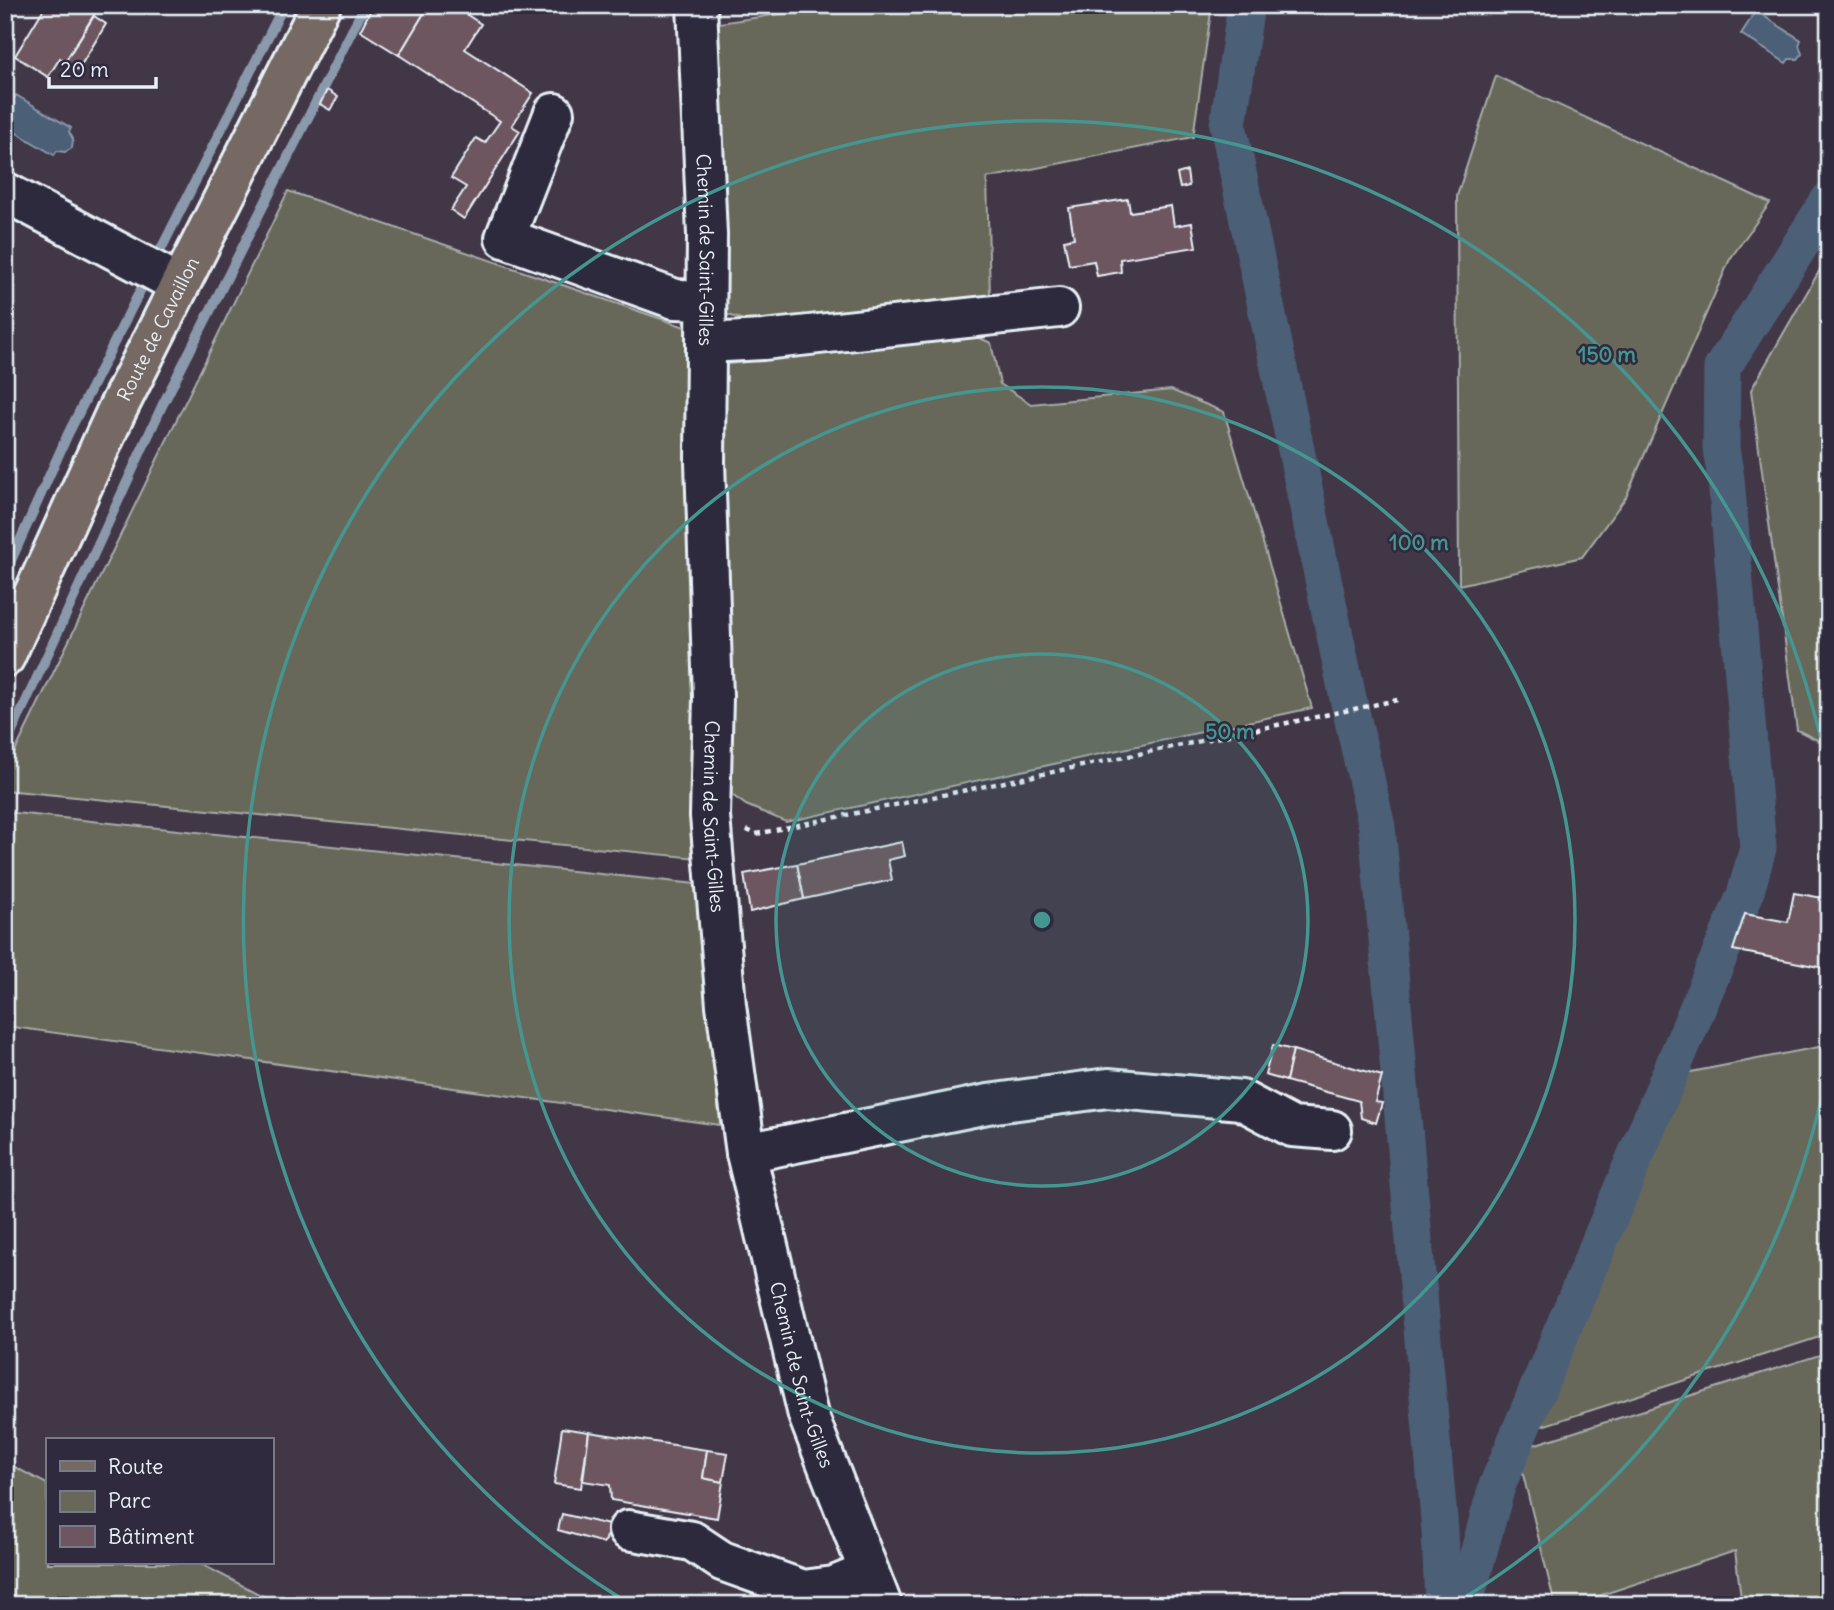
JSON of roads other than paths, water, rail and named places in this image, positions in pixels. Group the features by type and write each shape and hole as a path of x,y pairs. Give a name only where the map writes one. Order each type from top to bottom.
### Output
{"main road":[{"name":"Route de Cavaillon","path":"5,657 116,412 321,5"}],"street":[{"name":"Chemin de Saint-Gilles","path":"697,5 707,235 705,462 713,697 710,816 726,1005 746,1153 808,1415 875,1588"},
{"path":"554,113 505,239 675,299 706,300"},
{"path":"5,192 180,284"},
{"path":"706,343 764,340 1059,308"},
{"path":"746,1153 988,1104 1108,1088 1241,1100 1292,1127 1332,1130"},
{"path":"628,1530 692,1541 722,1561 803,1590 834,1586 875,1588"}],"water":[{"path":"1756,11 1801,40 1799,45 1802,54 1798,59 1789,59 1786,63 1741,34"},
{"path":"16,95 71,128 69,132 73,139 72,148 65,152 57,151 54,155 5,126 5,113"}],"waterway":[{"path":"5,574 68,434 284,5"},
{"path":"5,747 162,406 365,5"},
{"path":"1246,5 1228,125 1377,827 1440,1530 1443,1605"},
{"path":"1464,1605 1497,1486 1745,895 1758,848 1726,479 1721,448 1722,368 1829,200"}]}
